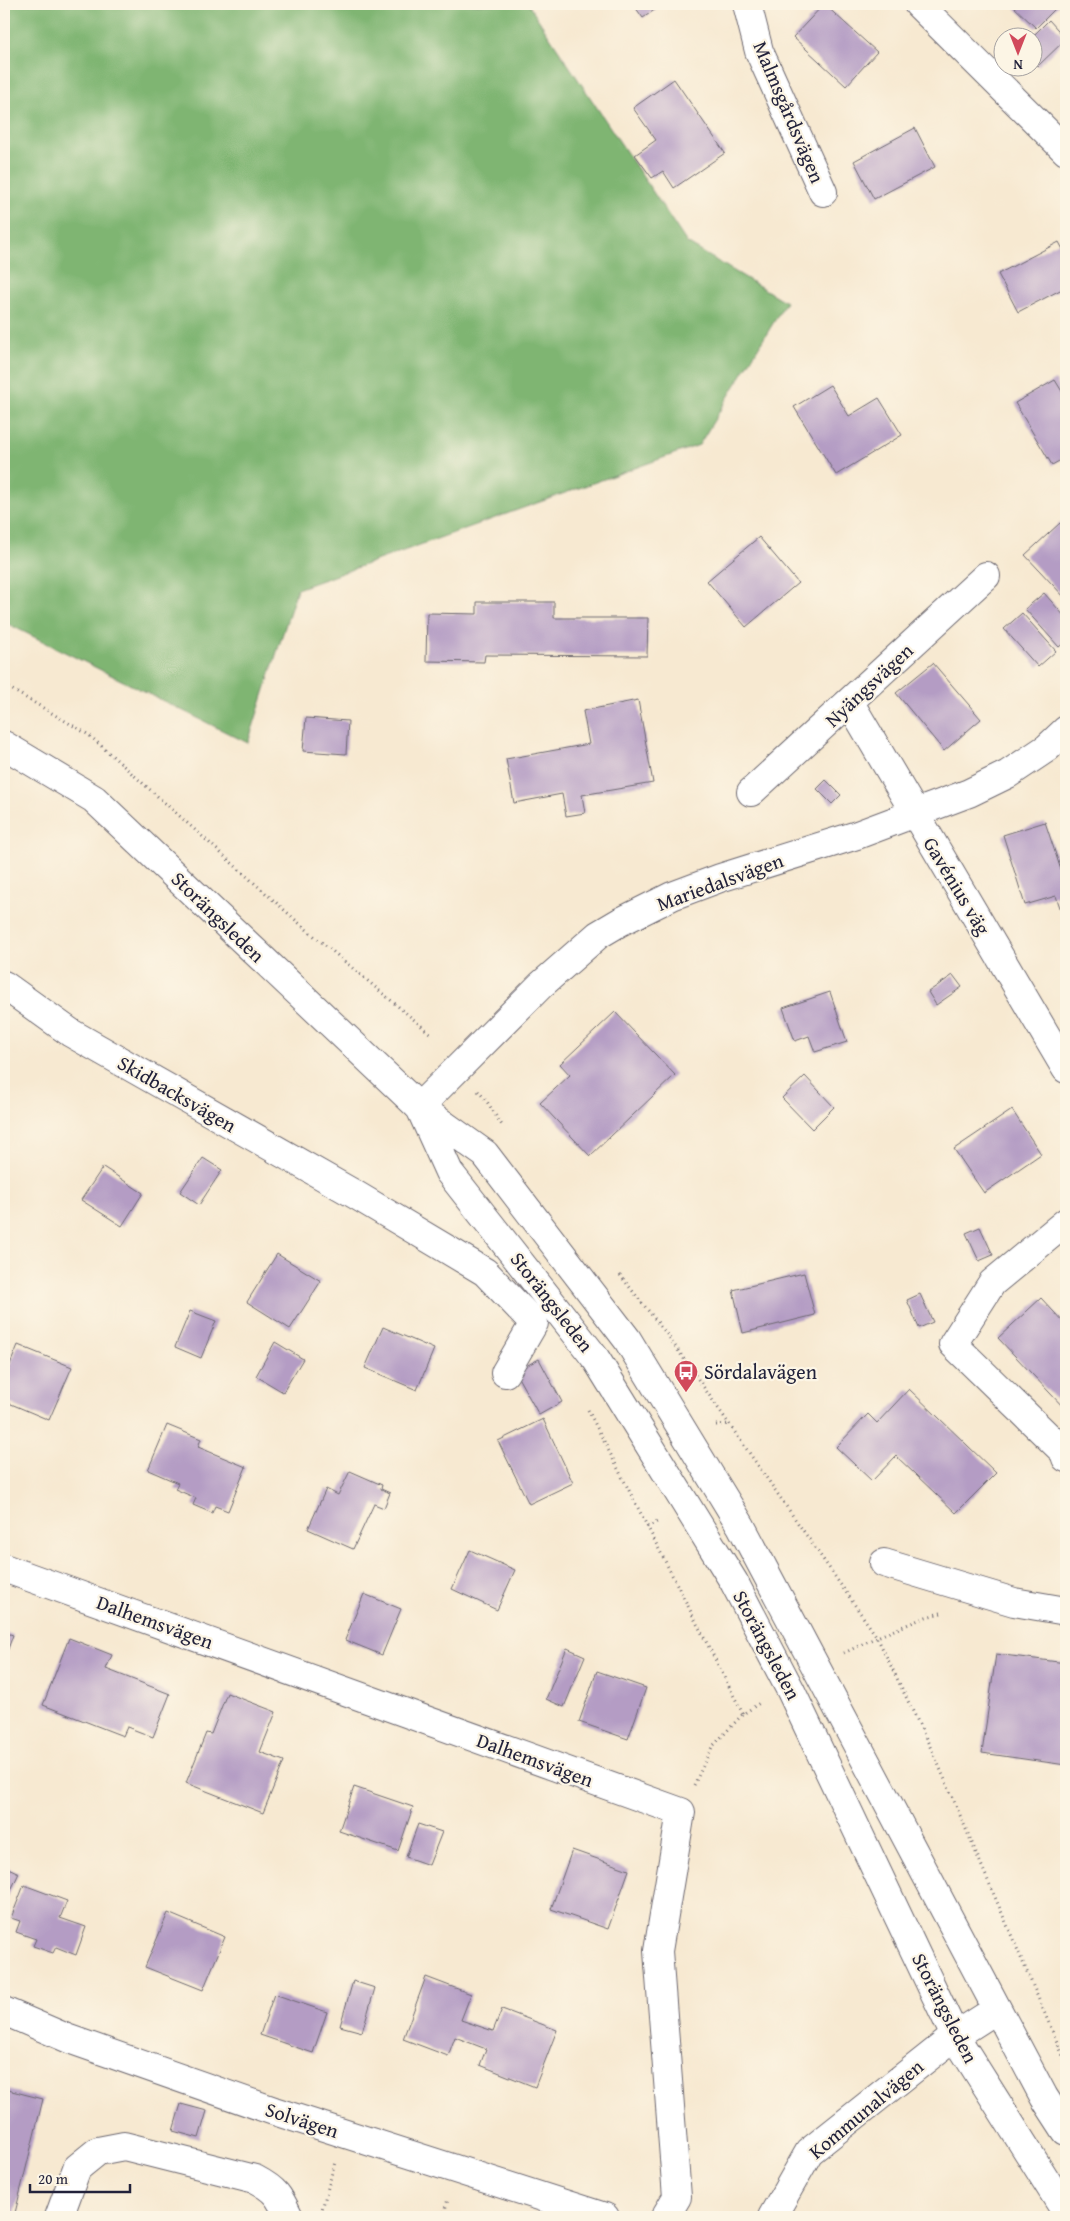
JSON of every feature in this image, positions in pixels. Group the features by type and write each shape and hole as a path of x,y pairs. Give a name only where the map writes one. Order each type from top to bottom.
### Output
{"street":[{"name":"Malmsgårdsvägen","path":"747,4 759,51 823,192"},
{"path":"918,4 1066,151"},
{"name":"Nyängsvägen","path":"751,792 986,576"},
{"name":"Gavénius väg","path":"850,703 1066,1069"},
{"name":"Mariedalsvägen","path":"419,1107 541,986 598,935 620,922 672,896 720,878 858,835 969,793 1008,774 1047,748 1066,730"},
{"name":"Storängsleden","path":"4,745 94,799 419,1107 485,1154 626,1338 741,1526 1044,2098 1066,2131"},
{"name":"Skidbacksvägen","path":"4,985 71,1033 356,1195 485,1272 534,1323 505,1373"},
{"name":"Storängsleden","path":"419,1107 449,1172 596,1359 734,1582 791,1690 955,2036 1066,2212"},
{"path":"1066,1222 992,1283 953,1344 1064,1452 1066,1458"},
{"path":"884,1563 1014,1602 1066,1612"},
{"name":"Dalhemsvägen","path":"4,1568 680,1812"},
{"path":"665,2217 677,2197 658,1951 680,1812"},
{"name":"Kommunalvägen","path":"772,2217 809,2152 955,2036 997,2009"},
{"name":"Solvägen","path":"4,2011 69,2039 274,2111 605,2217"},
{"path":"59,2217 77,2168 98,2151 124,2146 255,2179 269,2186 279,2195 289,2217"}],"path":[{"path":"4,685 89,736 300,924 431,1034"},
{"path":"475,1089 486,1100 508,1133"},
{"path":"618,1271 666,1333 877,1637 936,1759 1066,2063"},
{"path":"587,1408 743,1714"},
{"path":"708,1425 730,1424"},
{"path":"647,1527 663,1519"},
{"path":"839,1655 926,1616 976,1606 980,1592"},
{"path":"680,1812 712,1747 743,1714 766,1698"},
{"path":"321,2213 336,2156"}],"green space":[{"path":"4,4 528,4 687,243 786,302 699,445 297,589 248,743 4,622"}],"building":[{"path":"633,4 663,4 643,18"},
{"path":"824,4 877,52 846,86 793,37"},
{"path":"1011,4 1060,4 1036,28"},
{"path":"1049,20 1066,39 1042,62 1042,28"},
{"path":"674,79 725,153 674,188 663,171 652,178 635,155 656,140 633,108"},
{"path":"915,128 935,167 874,199 854,161"},
{"path":"1059,242 1066,255 1066,287 1018,312 998,274"},
{"path":"1055,380 1066,398 1066,457 1052,465 1015,403"},
{"path":"830,385 849,416 879,398 902,435 836,475 794,407"},
{"path":"1060,523 1066,530 1066,599 1025,555"},
{"path":"759,537 798,583 746,627 707,581"},
{"path":"1044,593 1066,618 1066,641 1059,647 1025,609"},
{"path":"477,602 554,602 554,618 648,618 647,656 485,655 484,662 426,661 427,613 477,614"},
{"path":"1022,613 1056,651 1038,667 1004,629"},
{"path":"933,663 981,719 944,751 896,693"},
{"path":"638,700 653,783 582,795 585,813 566,816 562,794 514,803 506,759 589,744 583,711"},
{"path":"306,718 348,721 346,754 303,751"},
{"path":"826,780 841,795 832,804 817,789"},
{"path":"1045,822 1066,885 1066,919 1064,919 1056,896 1025,905 1003,835"},
{"path":"953,975 962,987 936,1005 928,992"},
{"path":"830,992 847,1042 815,1052 809,1036 795,1041 783,1008"},
{"path":"615,1012 675,1075 590,1156 540,1103 570,1075 560,1064"},
{"path":"805,1076 834,1107 812,1129 782,1098"},
{"path":"1012,1110 1041,1154 984,1193 954,1149"},
{"path":"203,1158 222,1170 199,1205 180,1192"},
{"path":"103,1167 143,1193 122,1226 81,1200"},
{"path":"980,1227 993,1255 979,1261 966,1233"},
{"path":"277,1254 321,1281 290,1329 247,1302"},
{"path":"804,1273 815,1315 743,1333 733,1290"},
{"path":"920,1294 933,1322 919,1328 907,1300"},
{"path":"1041,1298 1066,1325 1066,1410 998,1338"},
{"path":"190,1311 216,1321 201,1358 175,1347"},
{"path":"383,1327 434,1349 417,1390 365,1368"},
{"path":"275,1342 303,1359 283,1392 256,1376"},
{"path":"18,1345 72,1367 49,1420 4,1401 4,1379"},
{"path":"539,1359 562,1402 539,1415 515,1372"},
{"path":"909,1389 996,1473 956,1513 896,1456 872,1481 836,1447 868,1414 877,1423"},
{"path":"543,1419 573,1483 529,1504 498,1441"},
{"path":"167,1425 201,1439 198,1447 246,1467 228,1511 215,1506 212,1513 193,1505 196,1498 175,1489 178,1483 148,1470"},
{"path":"350,1471 382,1485 381,1489 390,1493 384,1508 374,1504 353,1549 308,1529 326,1489 338,1495"},
{"path":"470,1550 515,1570 497,1610 452,1589"},
{"path":"364,1594 401,1609 382,1655 345,1640"},
{"path":"4,1632 13,1635 4,1660"},
{"path":"69,1638 112,1655 106,1669 170,1694 153,1737 127,1727 123,1736 43,1705"},
{"path":"567,1648 585,1656 564,1707 546,1699"},
{"path":"996,1654 1066,1663 1066,1765 982,1753"},
{"path":"597,1671 646,1688 628,1739 579,1722"},
{"path":"227,1693 276,1712 260,1752 284,1761 263,1813 186,1783 206,1733 211,1734"},
{"path":"354,1787 413,1807 398,1851 339,1831"},
{"path":"418,1824 442,1832 429,1865 406,1857"},
{"path":"572,1850 629,1870 608,1929 551,1909"},
{"path":"4,1866 19,1873 4,1905"},
{"path":"24,1885 67,1901 60,1918 86,1927 76,1955 56,1947 53,1953 33,1946 36,1939 16,1932 20,1921 11,1918"},
{"path":"168,1913 225,1937 203,1990 145,1967"},
{"path":"426,1977 471,1994 461,2020 493,2031 502,2009 557,2030 535,2087 480,2065 486,2049 455,2037 448,2056 403,2039"},
{"path":"353,1981 375,1988 362,2032 340,2026"},
{"path":"274,1994 327,2012 313,2053 260,2035"},
{"path":"4,2089 43,2099 14,2217 4,2217"},
{"path":"181,2104 207,2111 199,2138 173,2131"}],"place":[{"name":"Sördalavägen","path":"686,1393"}]}
